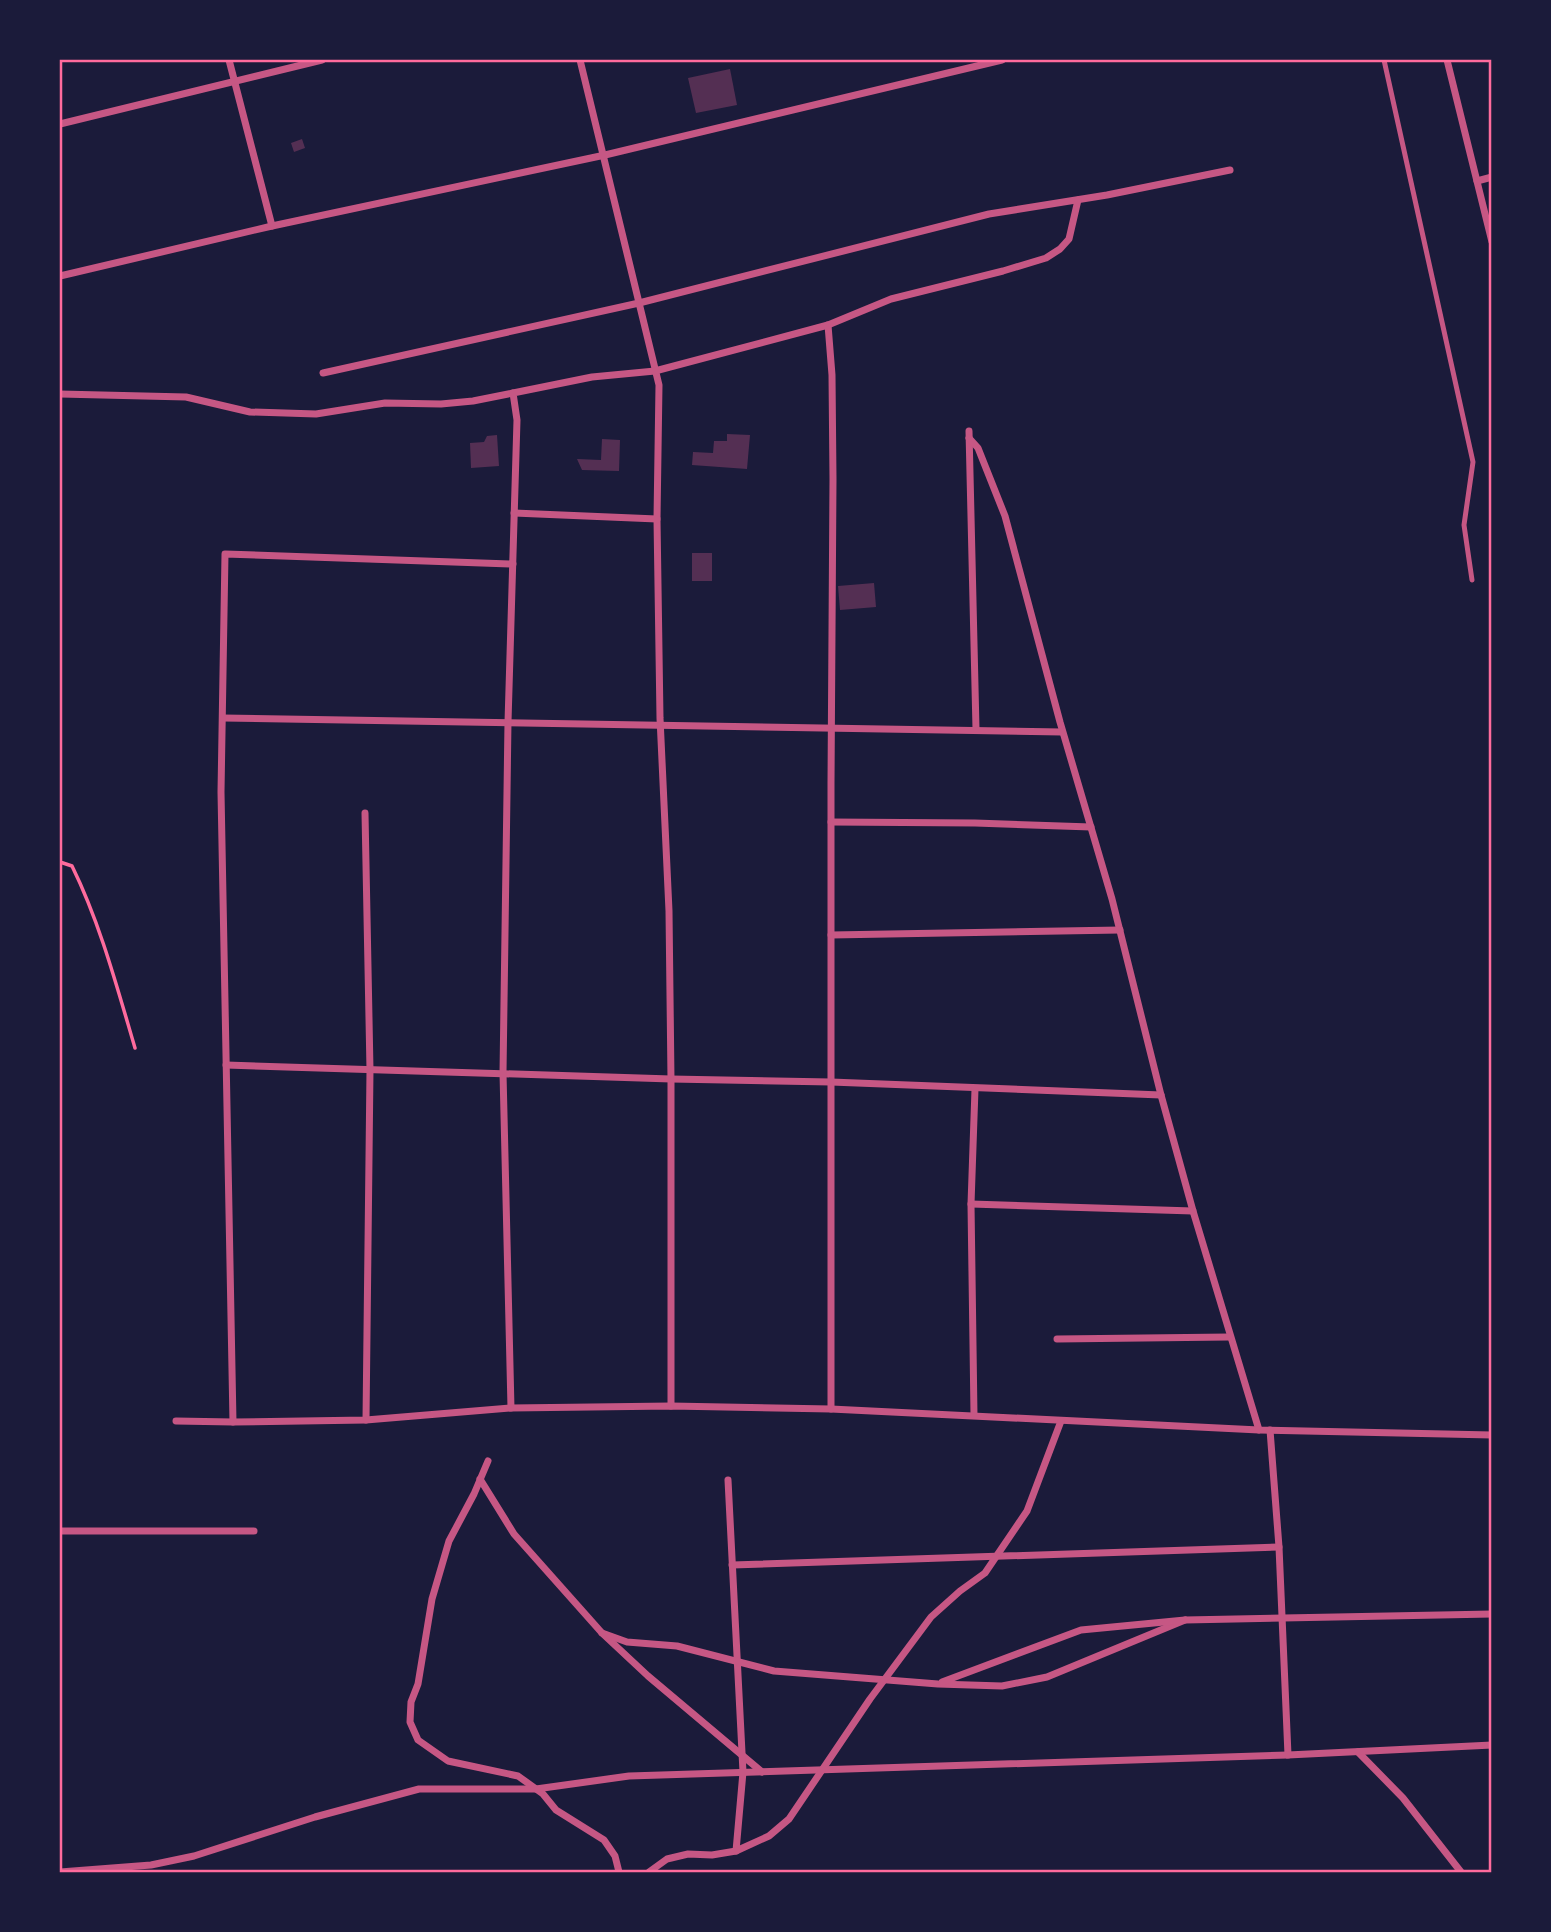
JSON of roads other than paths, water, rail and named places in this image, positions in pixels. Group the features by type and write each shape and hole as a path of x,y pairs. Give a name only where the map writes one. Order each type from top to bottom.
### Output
{"street":[{"path":"229,60 272,226"},
{"path":"60,124 322,60"},
{"path":"580,60 659,385 657,519 661,724 669,911 671,1079 671,1406"},
{"path":"60,276 272,226 605,155 1002,60"},
{"path":"1447,60 1492,242"},
{"path":"323,373 639,303 989,214 1078,200 1230,170"},
{"path":"1477,181 1492,177"},
{"path":"60,394 186,397 250,412 316,414 385,402 441,404 473,401 592,377 655,371 828,325 891,299 1046,258 1069,239 1078,200"},
{"path":"828,325 832,388 831,1409"},
{"path":"511,1408 503,1073 508,722 517,420 513,393"},
{"path":"976,729 969,435 978,448 1005,516 1062,732 1120,930 1193,1211 1259,1430"},
{"path":"514,513 657,519"},
{"path":"233,1422 221,792 225,554 513,564"},
{"path":"223,718 1062,732"},
{"path":"365,813 370,1070 366,1420"},
{"path":"831,822 1091,827"},
{"path":"831,935 1120,930"},
{"path":"226,1066 831,1082 1161,1095"},
{"path":"974,1415 971,1204 975,1089"},
{"path":"971,1204 1193,1211"},
{"path":"1057,1339 1229,1337"},
{"path":"176,1420 366,1420 511,1408 671,1406 831,1409 1259,1430 1492,1435"},
{"path":"649,1872 667,1859 736,1851 769,1836 789,1819 931,1617 985,1573 998,1556 1027,1511 1060,1421"},
{"path":"1270,1430 1279,1547 1288,1755"},
{"path":"488,1461 449,1541 432,1599 418,1684 411,1702 410,1721 418,1740 448,1761 518,1776 536,1789 556,1810 604,1840 615,1856 620,1872"},
{"path":"480,1479 514,1534 602,1633 648,1676 762,1772"},
{"path":"728,1480 744,1772 736,1851"},
{"path":"60,1531 254,1531"},
{"path":"732,1565 1279,1547"},
{"path":"938,1684 1081,1630 1185,1620 1492,1614"},
{"path":"602,1633 627,1642 677,1646 774,1671 938,1684 1002,1686 1047,1677 1185,1620"},
{"path":"60,1872 151,1865 194,1856 315,1817 419,1788 536,1789 629,1776 1288,1755 1492,1745"},
{"path":"1358,1752 1403,1798 1461,1872"}],"lane":[{"path":"1384,60 1473,461 1464,525 1472,579"}]}
